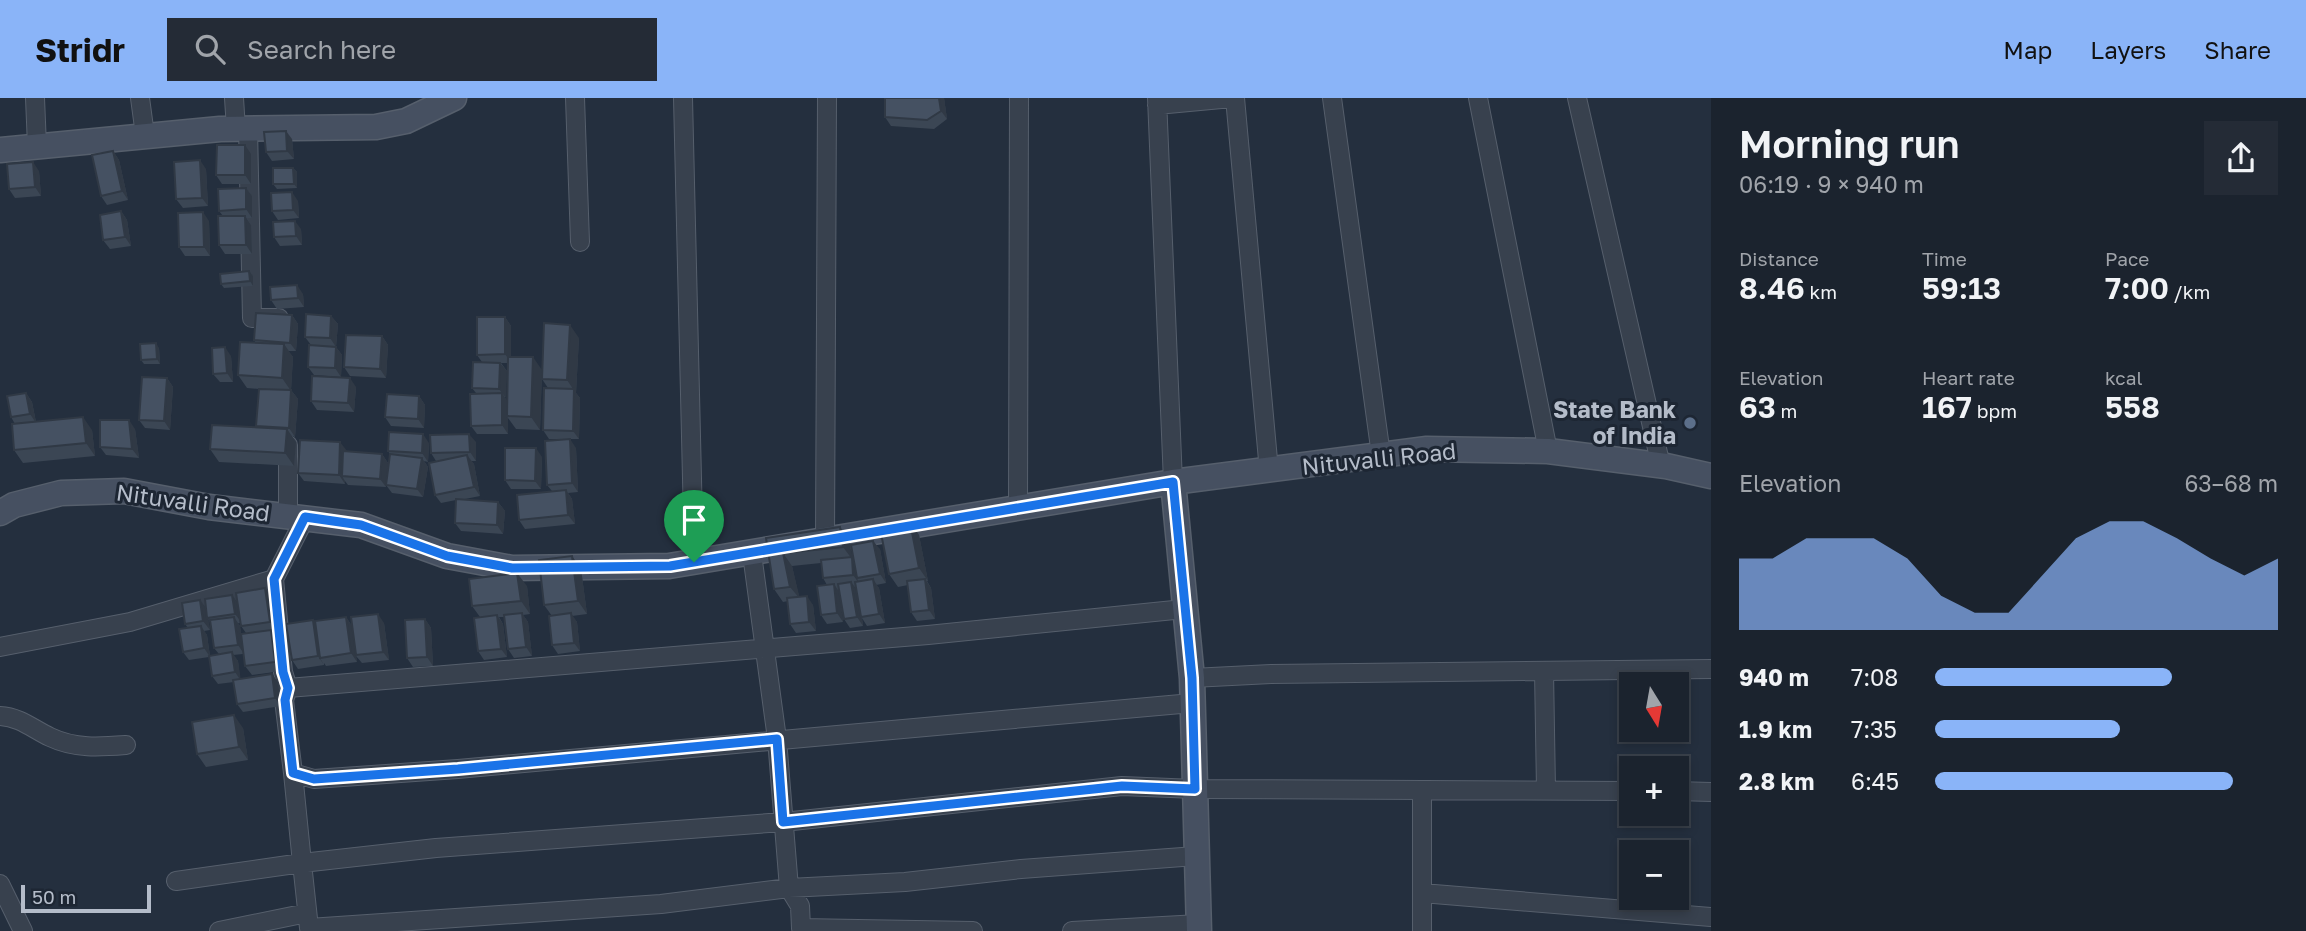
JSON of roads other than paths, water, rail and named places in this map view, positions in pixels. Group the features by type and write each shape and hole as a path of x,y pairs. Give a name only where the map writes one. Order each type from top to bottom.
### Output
{"street":[{"path":"35,98 37,146"},
{"path":"140,98 145,135"},
{"path":"234,98 242,129 252,318 289,318 289,331"},
{"path":"0,150 145,135 242,129 376,127 406,121 454,98"},
{"path":"575,98 580,242"},
{"path":"683,98 694,562"},
{"path":"825,541 827,98"},
{"path":"1018,508 1019,98"},
{"path":"1072,931 1199,928 1192,691 1173,482 1157,102 1233,98 1269,471"},
{"path":"1332,98 1381,455"},
{"path":"1478,98 1548,451"},
{"path":"1577,98 1661,466"},
{"path":"288,423 297,517 274,579 283,672 288,688 285,700 309,928 661,904 789,888 905,882 1021,869 1196,856"},
{"name":"Nituvalli Road","path":"0,513 14,505 61,493 124,491 209,507 361,525 447,556 512,568 670,566 1173,482 1427,449 1548,451 1661,466 1711,476"},
{"path":"752,554 777,739 789,888 800,906 800,930 973,931"},
{"path":"0,647 130,622 274,579"},
{"path":"288,688 1184,609"},
{"path":"293,773 314,779 419,772 777,739 1192,691 1271,674 1711,669"},
{"path":"1544,671 1546,790"},
{"path":"0,716 14,717 52,738 83,748 126,745"},
{"path":"176,881 436,848 783,822 1122,786 1195,789 1619,791"},
{"path":"1422,790 1422,931"},
{"path":"1689,792 1711,792"},
{"path":"0,884 23,931"},
{"path":"1422,893 1711,917"},
{"path":"219,931 307,913"}],"place":[{"name":"State Bank of India","path":"1690,423"}]}
